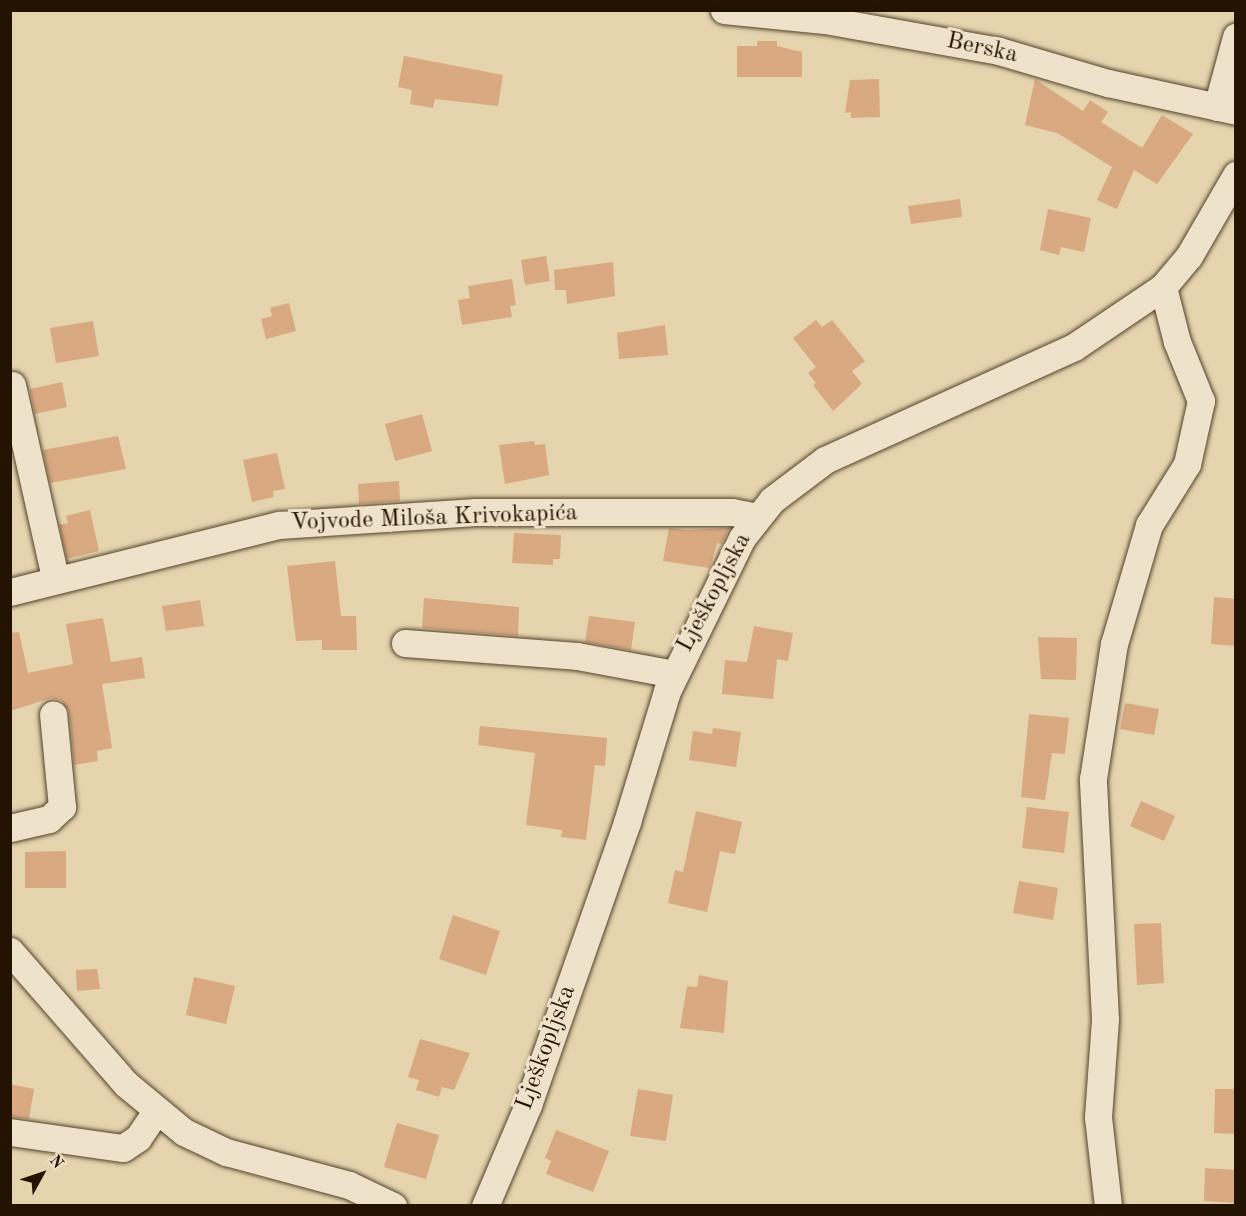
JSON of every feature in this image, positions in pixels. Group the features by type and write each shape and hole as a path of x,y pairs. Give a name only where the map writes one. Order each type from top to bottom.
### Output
{"street":[{"name":"Berska","path":"724,10 825,20 999,51 1108,83 1226,109"},
{"path":"1226,109 1236,37"},
{"name":"Lješkopljska","path":"485,1206 528,1105 674,674 728,561 757,518 795,480 825,460 1074,347 1163,287 1189,256 1236,175"},
{"path":"1108,1206 1098,1117 1106,1019 1093,779 1114,644 1149,525 1187,464 1201,401 1177,342 1163,287"},
{"path":"12,385 56,578"},
{"name":"Vojvode Miloša Krivokapića","path":"10,592 56,578 279,525 376,516 732,512 757,518"},
{"path":"405,643 577,656 674,674"},
{"path":"10,828 49,819 62,807 53,714"},
{"path":"10,951 126,1084 156,1111 213,1147 350,1185 393,1206"},
{"path":"10,1132 123,1148 138,1138 156,1111"}],"building":[{"path":"757,41 777,41 777,46 802,52 802,77 737,77 737,46 757,46"},
{"path":"404,56 503,75 498,106 435,99 433,108 410,104 412,90 398,87"},
{"path":"879,79 880,117 851,118 851,112 845,113 850,80"},
{"path":"1035,79 1083,111 1090,100 1108,112 1101,122 1142,148 1162,115 1193,134 1157,184 1134,170 1117,209 1097,200 1112,167 1057,133 1025,125"},
{"path":"960,199 962,217 911,224 908,206"},
{"path":"1048,209 1091,218 1084,252 1061,247 1059,255 1040,250"},
{"path":"546,256 550,281 525,285 521,260"},
{"path":"613,262 615,296 567,304 566,290 555,290 554,270"},
{"path":"512,279 516,305 510,306 512,317 462,325 458,300 470,298 468,286"},
{"path":"289,303 296,331 266,339 261,319 272,316 270,308"},
{"path":"816,320 822,327 832,320 865,361 852,371 862,384 833,411 813,385 816,383 808,373 816,367 793,338"},
{"path":"93,321 99,356 56,363 50,328"},
{"path":"665,325 668,355 619,359 617,333"},
{"path":"62,382 67,407 35,414 30,389"},
{"path":"422,414 432,451 395,461 385,424"},
{"path":"118,436 126,469 50,483 43,450"},
{"path":"534,441 535,445 545,444 549,475 505,484 499,445"},
{"path":"277,453 285,489 273,491 274,497 252,502 243,460"},
{"path":"399,481 400,501 359,504 358,484"},
{"path":"90,510 99,551 67,559 59,525 68,523 66,516"},
{"path":"669,528 686,530 729,528 722,544 717,543 710,568 663,561"},
{"path":"514,533 561,535 560,559 553,559 553,565 512,563"},
{"path":"335,561 341,616 356,616 357,650 322,650 322,640 296,641 287,566"},
{"path":"1214,597 1236,599 1236,646 1211,644"},
{"path":"424,598 519,607 518,636 422,628"},
{"path":"200,600 204,626 166,631 162,606"},
{"path":"589,616 635,622 631,650 585,642"},
{"path":"103,618 111,662 142,657 145,678 102,684 112,748 97,751 98,761 74,765 69,712 61,700 51,698 10,711 10,633 19,632 28,673 73,664 66,624"},
{"path":"754,626 793,633 788,661 777,659 773,699 722,694 725,660 747,662"},
{"path":"1038,637 1077,638 1076,680 1041,679"},
{"path":"1125,703 1159,709 1154,735 1120,729"},
{"path":"1029,714 1069,718 1065,754 1052,753 1045,800 1021,797"},
{"path":"480,726 607,738 605,766 595,765 586,840 561,837 562,830 526,825 535,753 478,745"},
{"path":"713,728 741,732 736,767 689,760 693,731 712,734"},
{"path":"1141,801 1175,816 1164,841 1130,826"},
{"path":"1027,807 1069,812 1064,853 1022,848"},
{"path":"696,811 742,822 735,854 720,851 707,912 668,903 675,870 683,872"},
{"path":"66,851 66,888 25,888 25,852"},
{"path":"1019,881 1058,888 1053,920 1013,913"},
{"path":"453,915 500,931 486,975 439,959"},
{"path":"1161,923 1164,983 1137,985 1134,924"},
{"path":"97,969 100,989 77,991 76,970"},
{"path":"699,975 728,981 724,1033 680,1028 687,986 697,987"},
{"path":"194,977 235,986 226,1024 186,1015"},
{"path":"420,1039 470,1053 454,1090 442,1087 439,1097 416,1090 419,1080 408,1077"},
{"path":"10,1084 34,1089 29,1119 10,1117"},
{"path":"638,1089 673,1095 666,1141 630,1136"},
{"path":"1215,1089 1236,1089 1236,1134 1214,1133"},
{"path":"397,1123 439,1135 426,1179 384,1167"},
{"path":"556,1130 609,1151 593,1192 546,1174 551,1161 545,1158"},
{"path":"1205,1168 1236,1170 1236,1203 1204,1201"}]}
